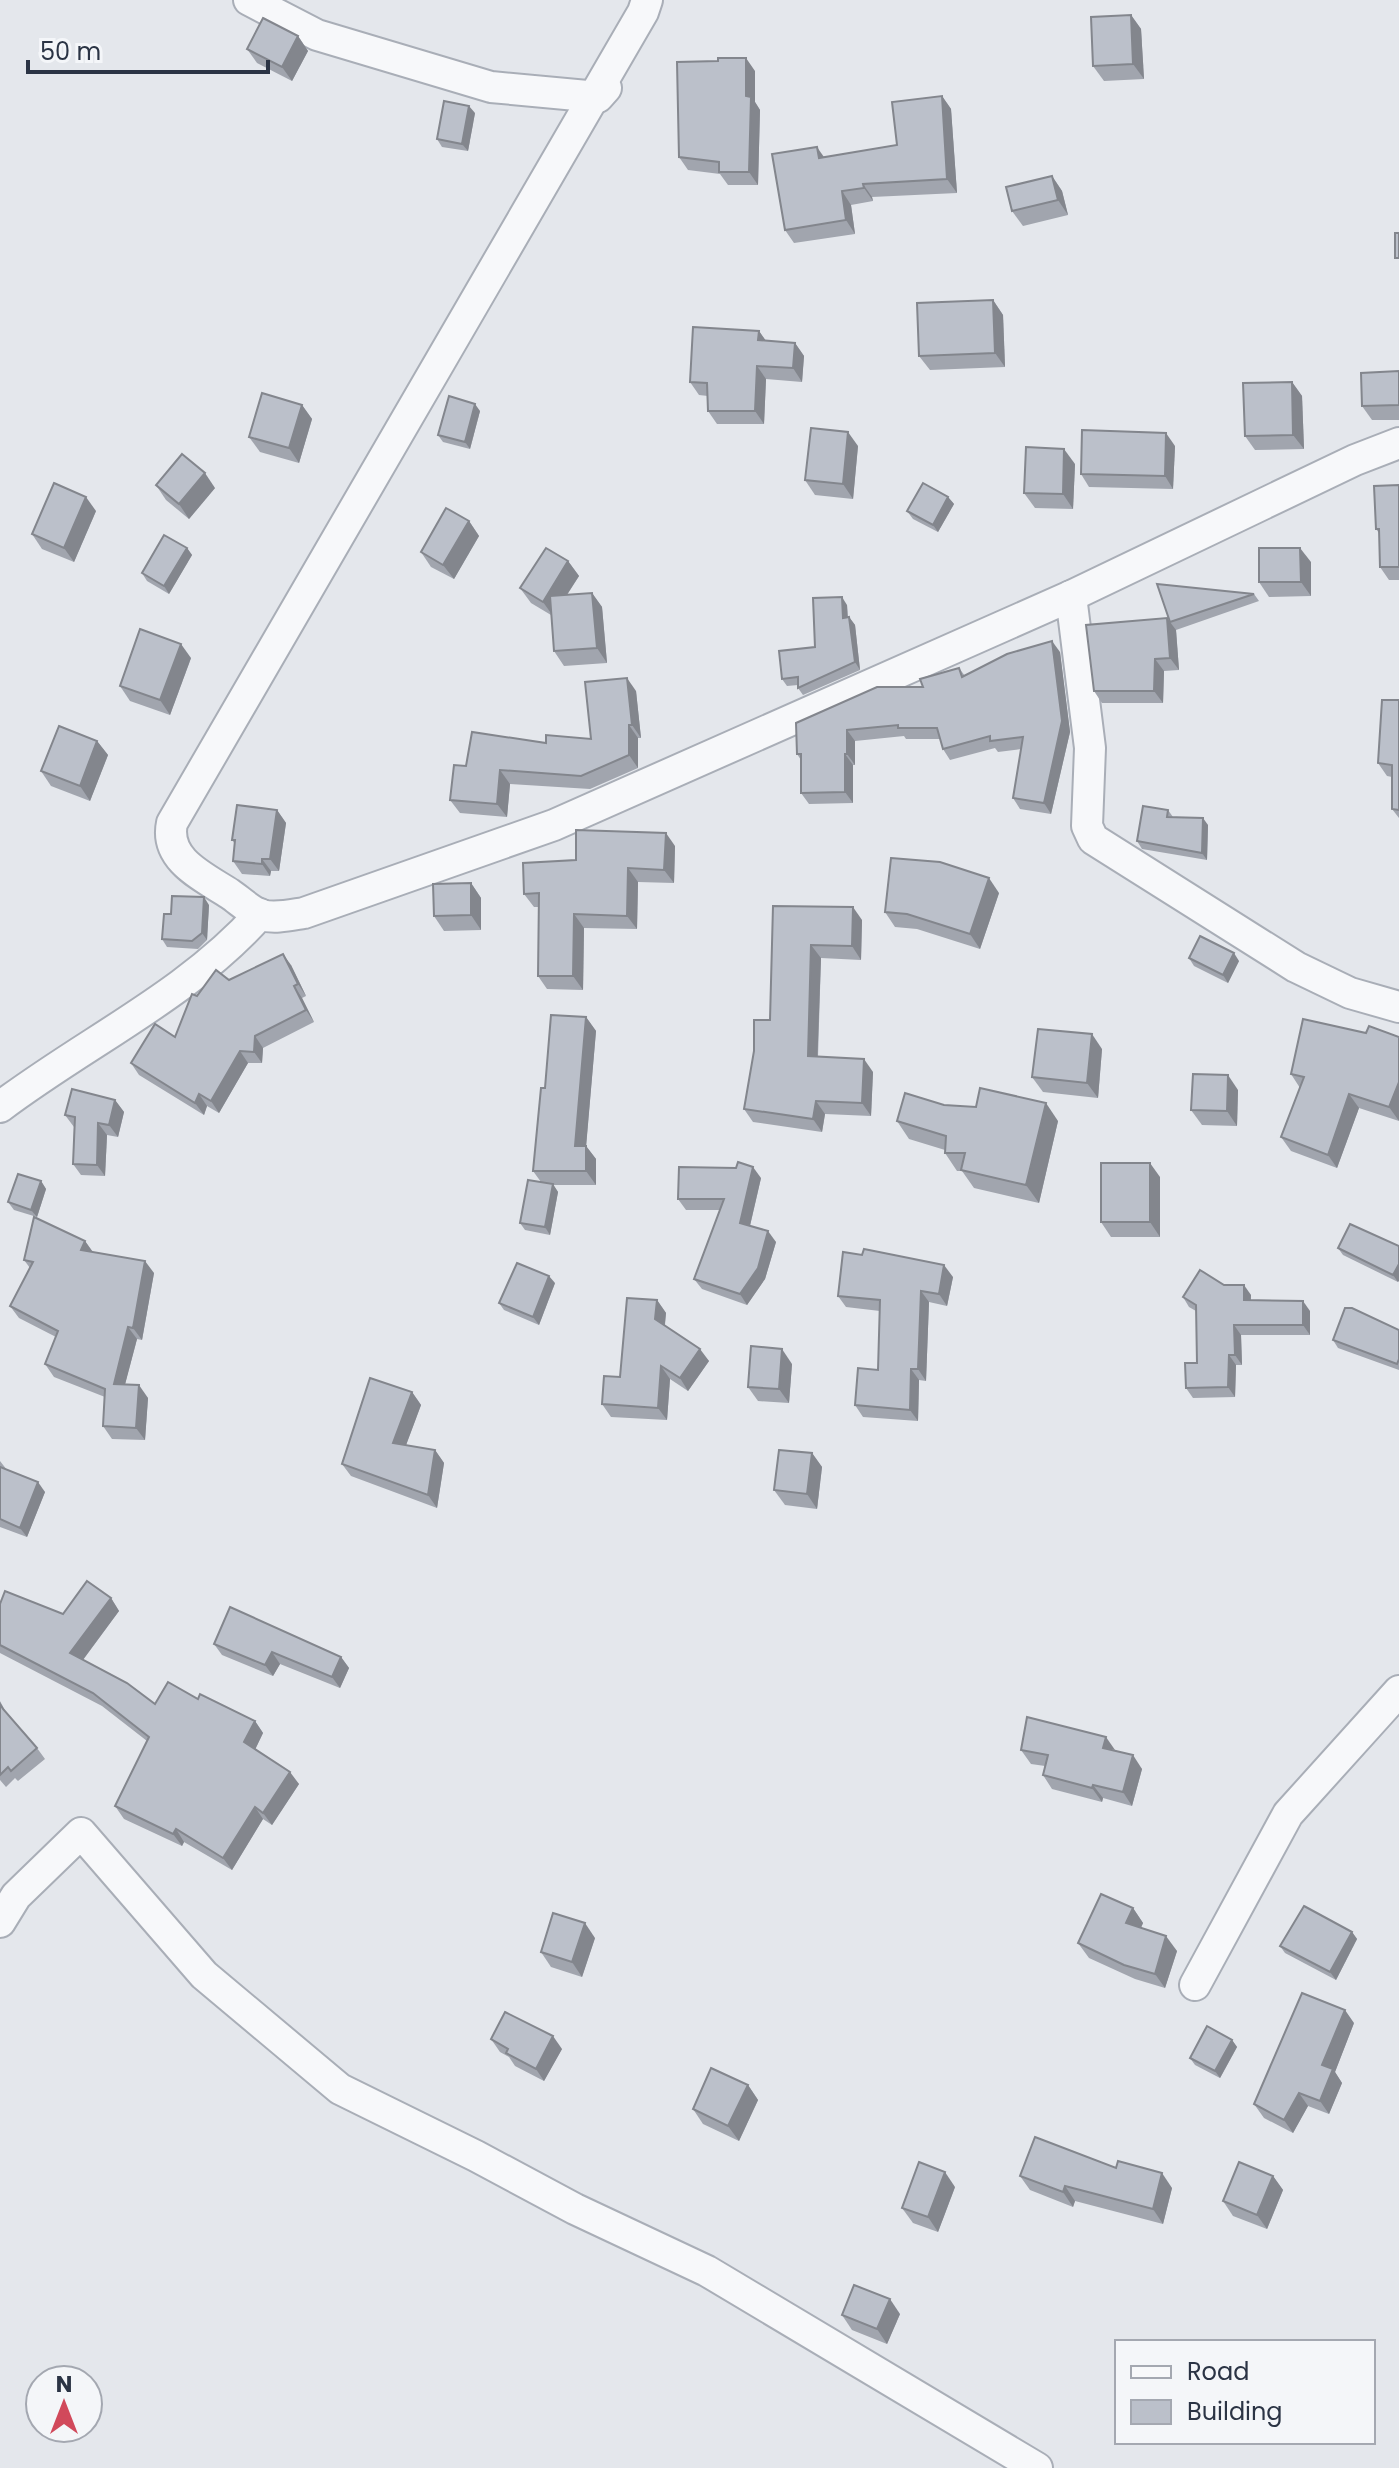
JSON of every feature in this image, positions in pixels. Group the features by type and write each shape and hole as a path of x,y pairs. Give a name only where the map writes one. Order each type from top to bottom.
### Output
{"street":[{"path":"249,0 317,35 491,87 598,97 644,41"},
{"path":"647,0 635,26 172,823 170,833 173,845 186,865 260,914 279,917 304,913 554,825 1071,596 1355,460 1399,443"},
{"path":"1071,596 1090,748 1087,826 1093,839 1296,967 1350,993 1399,1007"},
{"path":"0,1107 184,983 233,945 260,914"},
{"path":"1195,1985 1288,1814 1399,1691"},
{"path":"0,1922 16,1896 81,1833 204,1975 340,2089 575,2209 707,2271 1037,2468"}],"building":[{"path":"1131,15 1133,64 1093,66 1091,17"},
{"path":"263,18 298,36 282,67 247,49"},
{"path":"718,58 746,58 746,96 751,97 749,172 719,172 719,162 679,157 677,62 718,61"},
{"path":"942,96 947,179 863,184 864,188 842,191 846,220 785,230 772,154 817,147 819,158 897,145 892,102"},
{"path":"444,101 469,106 462,144 437,139"},
{"path":"1052,176 1058,200 1012,211 1006,187"},
{"path":"1395,233 1399,233 1399,258 1395,258"},
{"path":"993,300 995,353 919,356 917,303"},
{"path":"693,327 759,331 758,340 795,343 793,368 757,366 755,411 708,411 707,383 690,382"},
{"path":"1399,371 1399,405 1362,406 1361,373"},
{"path":"1292,382 1293,435 1245,436 1243,383"},
{"path":"262,393 302,405 289,448 249,437"},
{"path":"449,396 475,404 465,442 438,435"},
{"path":"811,428 848,432 843,484 805,480"},
{"path":"1082,430 1166,433 1165,476 1081,474"},
{"path":"1026,447 1064,449 1063,494 1024,493"},
{"path":"182,454 205,473 179,504 156,485"},
{"path":"54,483 86,497 64,548 32,534"},
{"path":"923,483 948,497 933,525 907,511"},
{"path":"1399,485 1399,567 1380,567 1374,486"},
{"path":"446,508 469,521 443,565 421,552"},
{"path":"164,535 187,548 164,586 142,573"},
{"path":"546,548 568,561 543,602 520,588"},
{"path":"1259,548 1300,548 1301,582 1259,582"},
{"path":"1157,584 1254,594 1170,622"},
{"path":"592,593 597,648 554,651 550,596"},
{"path":"842,597 843,618 849,617 855,662 798,688 798,677 782,679 779,651 815,647 813,598"},
{"path":"1167,618 1170,658 1155,659 1154,691 1094,691 1086,625"},
{"path":"140,629 181,644 160,700 120,686"},
{"path":"1052,641 1062,721 1044,803 1013,798 1023,737 990,741 990,736 943,749 937,728 898,728 898,725 847,730 845,792 801,793 801,754 797,754 796,723 877,687 923,687 920,679 959,668 962,677 1007,654"},
{"path":"627,678 632,725 629,725 629,755 581,776 500,770 497,804 450,800 454,765 466,766 472,732 546,743 546,735 591,739 585,682"},
{"path":"1382,700 1399,700 1399,810 1392,809 1392,765 1378,763"},
{"path":"59,726 97,741 80,786 41,771"},
{"path":"237,805 277,810 270,859 262,859 262,864 233,861 235,840 232,840"},
{"path":"1143,806 1168,810 1167,817 1203,818 1202,853 1137,841"},
{"path":"576,830 666,833 664,870 628,868 627,916 574,914 573,976 538,976 539,893 524,894 523,863 576,860"},
{"path":"891,858 940,862 989,878 970,934 907,914 885,912"},
{"path":"471,883 471,915 434,916 433,884"},
{"path":"172,896 204,897 202,933 192,941 162,939 164,914 171,914"},
{"path":"773,906 853,907 852,946 811,945 808,1056 864,1059 862,1103 816,1101 813,1119 744,1109 754,1051 754,1020 770,1020"},
{"path":"1200,936 1234,953 1223,975 1189,958"},
{"path":"283,954 298,984 294,986 306,1010 255,1036 254,1052 240,1051 211,1101 199,1094 195,1103 131,1063 155,1024 175,1037 192,994 197,996 216,970 229,980"},
{"path":"551,1015 586,1017 575,1146 586,1146 586,1171 533,1171 541,1088 545,1088"},
{"path":"1303,1019 1366,1033 1369,1026 1399,1037 1399,1082 1389,1107 1349,1094 1328,1155 1281,1137 1304,1077 1291,1074"},
{"path":"1038,1029 1092,1034 1087,1083 1032,1077"},
{"path":"1193,1074 1228,1075 1227,1111 1191,1110"},
{"path":"980,1088 1046,1103 1026,1185 961,1170 965,1153 945,1153 946,1136 897,1121 905,1093 944,1105 976,1107"},
{"path":"72,1089 115,1100 109,1125 98,1123 97,1165 73,1164 75,1117 65,1115"},
{"path":"738,1162 753,1167 740,1223 768,1231 758,1268 740,1294 694,1279 724,1199 678,1199 679,1167 736,1168"},
{"path":"1101,1163 1150,1163 1150,1222 1101,1222"},
{"path":"18,1174 41,1181 31,1210 8,1202"},
{"path":"528,1180 553,1184 545,1227 520,1223"},
{"path":"34,1217 85,1241 81,1250 145,1261 133,1328 128,1327 114,1384 139,1385 136,1428 103,1426 105,1389 45,1364 58,1331 10,1306 33,1262 24,1260"},
{"path":"1350,1224 1399,1246 1399,1264 1393,1275 1338,1248"},
{"path":"864,1249 944,1265 939,1294 921,1291 918,1369 911,1369 910,1410 855,1405 858,1368 878,1370 880,1300 838,1296 843,1252 862,1255"},
{"path":"517,1263 549,1276 533,1317 499,1303"},
{"path":"1200,1270 1224,1285 1244,1285 1244,1300 1303,1301 1303,1325 1234,1325 1235,1355 1229,1355 1228,1387 1186,1388 1185,1363 1197,1363 1196,1305 1183,1297"},
{"path":"627,1298 657,1300 655,1319 700,1349 680,1378 661,1366 658,1408 602,1404 604,1376 620,1377"},
{"path":"1345,1308 1352,1308 1399,1330 1397,1364 1333,1340"},
{"path":"751,1346 782,1349 779,1389 748,1387"},
{"path":"370,1378 412,1392 393,1443 435,1450 428,1495 342,1464"},
{"path":"779,1450 812,1453 807,1494 774,1490"},
{"path":"0,1467 38,1482 20,1528 0,1519"},
{"path":"87,1581 111,1598 70,1653 127,1683 155,1704 168,1682 198,1699 200,1694 255,1721 244,1742 290,1772 263,1813 255,1807 223,1858 176,1829 173,1834 115,1806 149,1737 93,1693 0,1645 0,1604 5,1591 63,1614"},
{"path":"230,1607 341,1657 332,1677 272,1652 265,1665 214,1644"},
{"path":"0,1704 37,1748 11,1771 8,1767 0,1775"},
{"path":"1027,1717 1106,1737 1103,1748 1133,1755 1123,1792 1093,1785 1092,1788 1043,1775 1048,1755 1021,1750"},
{"path":"1101,1894 1133,1908 1126,1923 1166,1936 1155,1974 1124,1965 1078,1943"},
{"path":"1304,1906 1352,1932 1330,1972 1280,1946"},
{"path":"553,1913 585,1923 572,1962 541,1952"},
{"path":"1302,1993 1345,2010 1322,2065 1333,2069 1320,2101 1299,2093 1284,2120 1254,2104"},
{"path":"505,2012 553,2036 536,2069 506,2053 508,2049 491,2039"},
{"path":"1207,2026 1232,2040 1215,2071 1190,2058"},
{"path":"711,2068 748,2085 728,2126 693,2109"},
{"path":"1035,2137 1116,2168 1118,2161 1162,2173 1153,2209 1065,2186 1063,2192 1020,2176"},
{"path":"919,2162 945,2172 928,2217 902,2208"},
{"path":"1239,2162 1273,2176 1257,2215 1223,2201"},
{"path":"854,2285 890,2299 877,2329 842,2315"}]}
